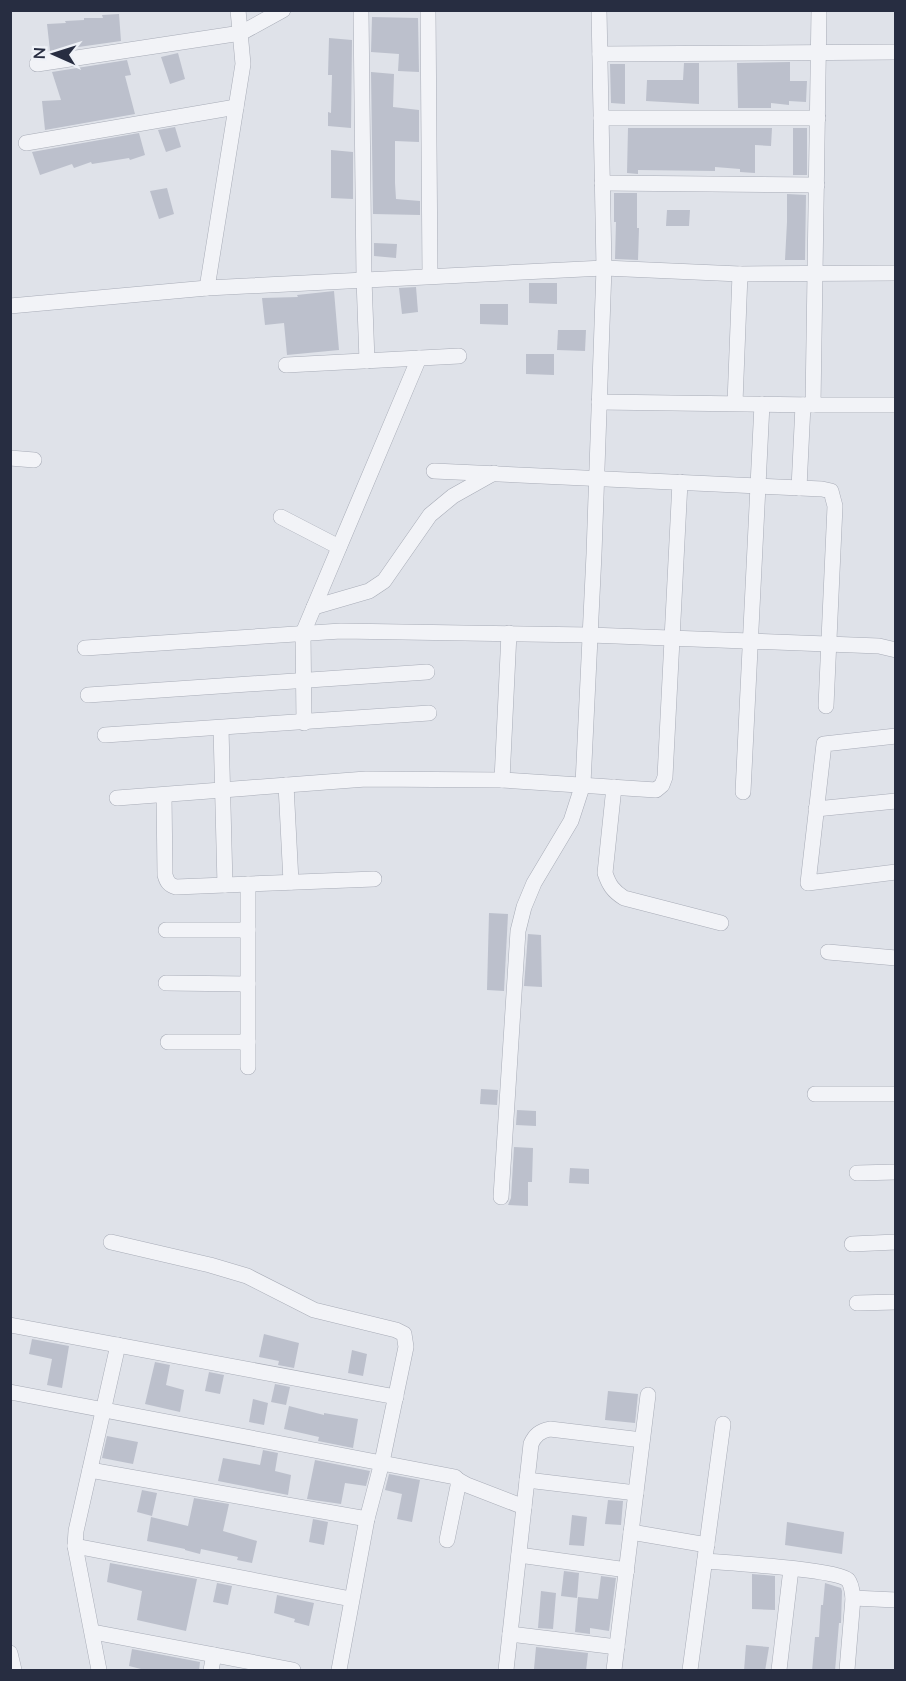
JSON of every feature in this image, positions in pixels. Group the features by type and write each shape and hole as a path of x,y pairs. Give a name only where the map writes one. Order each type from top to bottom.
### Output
{"street":[{"path":"207,288 243,64 238,10"},
{"path":"37,63 241,33 283,10"},
{"path":"361,10 367,361"},
{"path":"428,10 430,276"},
{"path":"501,1197 518,931 524,907 534,883 571,821 582,784 597,478 604,268 599,10"},
{"path":"799,488 808,405 815,275 819,10"},
{"path":"600,54 896,52"},
{"path":"26,143 236,107"},
{"path":"601,118 818,118"},
{"path":"602,183 817,185"},
{"path":"10,306 207,288 604,268 740,274 896,273"},
{"path":"735,403 740,274"},
{"path":"286,365 459,356"},
{"path":"304,723 303,633 419,358"},
{"path":"599,402 896,405"},
{"path":"743,792 762,404"},
{"path":"10,458 34,460"},
{"path":"434,471 831,491 834,496 826,706"},
{"path":"314,607 369,591 384,581 430,515 453,496 494,473"},
{"path":"117,798 388,778 502,780 656,790 662,785 665,777 680,482"},
{"path":"280,517 339,547"},
{"path":"85,648 341,631 590,635 879,646 896,650"},
{"path":"502,780 509,633"},
{"path":"88,695 427,672"},
{"path":"105,735 429,713"},
{"path":"221,728 225,885"},
{"path":"896,736 824,744 808,883 896,872"},
{"path":"286,785 291,882"},
{"path":"614,788 605,873 608,885 624,898 721,923"},
{"path":"164,795 166,881 176,887 374,879"},
{"path":"816,809 896,801"},
{"path":"248,884 248,1067"},
{"path":"166,930 248,930"},
{"path":"828,952 896,957"},
{"path":"166,983 248,984"},
{"path":"168,1042 248,1042"},
{"path":"815,1094 896,1094"},
{"path":"857,1173 896,1172"},
{"path":"111,1242 247,1276 314,1310 396,1330 404,1334 406,1347 382,1462 367,1519 339,1671"},
{"path":"852,1244 896,1242"},
{"path":"857,1303 896,1302"},
{"path":"10,1325 396,1397"},
{"path":"99,1671 75,1546 76,1532 118,1345"},
{"path":"10,1392 449,1475 467,1485 524,1507"},
{"path":"614,1671 648,1395"},
{"path":"690,1671 723,1424"},
{"path":"506,1671 531,1444 534,1437 541,1431 550,1429 642,1440"},
{"path":"90,1470 367,1519"},
{"path":"447,1540 458,1480"},
{"path":"527,1480 636,1493"},
{"path":"631,1532 706,1553 847,1579 852,1586 853,1598 847,1671"},
{"path":"75,1546 351,1599"},
{"path":"519,1555 627,1570"},
{"path":"779,1671 791,1569"},
{"path":"853,1598 896,1600"},
{"path":"93,1632 213,1663 293,1671"},
{"path":"510,1634 617,1647"},
{"path":"10,1653 14,1671"}],"building":[{"path":"119,14 121,41 50,51 47,24"},
{"path":"372,17 418,18 419,72 398,71 399,54 371,52"},
{"path":"329,38 352,40 351,128 328,126 328,112 331,113 332,75 328,75"},
{"path":"178,53 185,79 170,84 161,57"},
{"path":"127,60 131,75 125,76 135,114 45,130 42,101 61,100 52,72"},
{"path":"790,62 790,81 807,81 806,102 789,101 789,105 771,103 771,108 738,108 737,63"},
{"path":"684,63 699,63 699,104 646,101 647,80 683,80"},
{"path":"610,64 625,64 625,104 611,103"},
{"path":"371,72 394,74 393,107 419,110 419,142 395,141 395,183 396,199 420,201 420,215 373,214"},
{"path":"175,127 181,147 166,152 158,130"},
{"path":"628,128 772,128 771,146 755,145 755,173 715,167 715,171 638,170 638,174 627,173"},
{"path":"793,128 807,128 807,175 793,175"},
{"path":"139,133 145,155 130,160 129,158 92,164 91,162 74,168 72,164 40,175 32,152"},
{"path":"331,150 353,152 353,199 331,198"},
{"path":"167,188 174,214 159,219 150,191"},
{"path":"614,193 637,193 638,260 615,259"},
{"path":"787,194 806,195 805,260 785,260"},
{"path":"667,210 690,210 689,226 666,226"},
{"path":"374,243 397,244 396,258 374,256"},
{"path":"529,283 557,283 557,304 529,303"},
{"path":"416,287 418,312 402,314 399,288"},
{"path":"334,291 339,350 287,355 284,323 265,325 262,298 298,297 297,295"},
{"path":"480,304 508,304 508,325 480,324"},
{"path":"558,330 586,330 585,351 557,350"},
{"path":"526,354 554,354 554,375 526,374"},
{"path":"489,913 508,914 504,991 487,990"},
{"path":"528,934 541,935 542,987 524,986"},
{"path":"481,1089 498,1090 497,1105 480,1104"},
{"path":"517,1110 536,1111 536,1126 516,1125"},
{"path":"514,1147 533,1148 532,1182 528,1182 528,1206 508,1205 511,1198"},
{"path":"570,1168 589,1169 589,1184 569,1183"},
{"path":"264,1334 299,1343 294,1368 278,1365 279,1361 259,1357"},
{"path":"32,1339 69,1346 62,1388 47,1385 52,1359 29,1354"},
{"path":"352,1350 367,1354 363,1376 348,1373"},
{"path":"155,1362 170,1365 166,1385 184,1390 180,1412 145,1404"},
{"path":"209,1372 224,1375 220,1394 205,1391"},
{"path":"275,1384 290,1387 286,1405 271,1402"},
{"path":"608,1391 638,1394 635,1423 605,1420"},
{"path":"253,1399 268,1403 264,1425 249,1422"},
{"path":"289,1406 324,1415 324,1413 358,1419 353,1448 318,1441 319,1437 284,1429"},
{"path":"107,1436 138,1442 133,1464 102,1458"},
{"path":"263,1450 278,1453 275,1471 291,1475 288,1495 218,1481 223,1458 260,1465"},
{"path":"315,1460 370,1471 366,1486 345,1483 341,1504 307,1499"},
{"path":"389,1474 420,1480 412,1522 397,1519 402,1494 385,1490"},
{"path":"142,1490 157,1493 152,1516 137,1512"},
{"path":"194,1498 229,1504 223,1531 257,1541 252,1563 237,1560 238,1557 201,1549 200,1554 147,1541 151,1517 188,1526"},
{"path":"608,1500 623,1501 621,1525 605,1524"},
{"path":"572,1515 587,1517 584,1546 569,1545"},
{"path":"313,1519 328,1522 324,1545 309,1542"},
{"path":"787,1522 844,1532 842,1554 785,1545"},
{"path":"110,1563 197,1579 186,1631 137,1620 142,1591 107,1582"},
{"path":"564,1571 579,1573 577,1598 561,1596"},
{"path":"752,1574 775,1576 775,1610 752,1609"},
{"path":"601,1576 616,1578 609,1631 590,1628 590,1634 575,1632 578,1597 598,1599"},
{"path":"217,1583 232,1586 228,1605 213,1602"},
{"path":"825,1583 841,1588 842,1591 835,1671 812,1671 815,1637 819,1637"},
{"path":"541,1591 556,1593 553,1629 538,1628"},
{"path":"277,1595 314,1603 309,1626 274,1613"},
{"path":"746,1645 769,1647 765,1671 744,1671"},
{"path":"536,1647 588,1653 586,1671 534,1669"},
{"path":"132,1649 200,1662 199,1671 149,1671 129,1666"}]}
